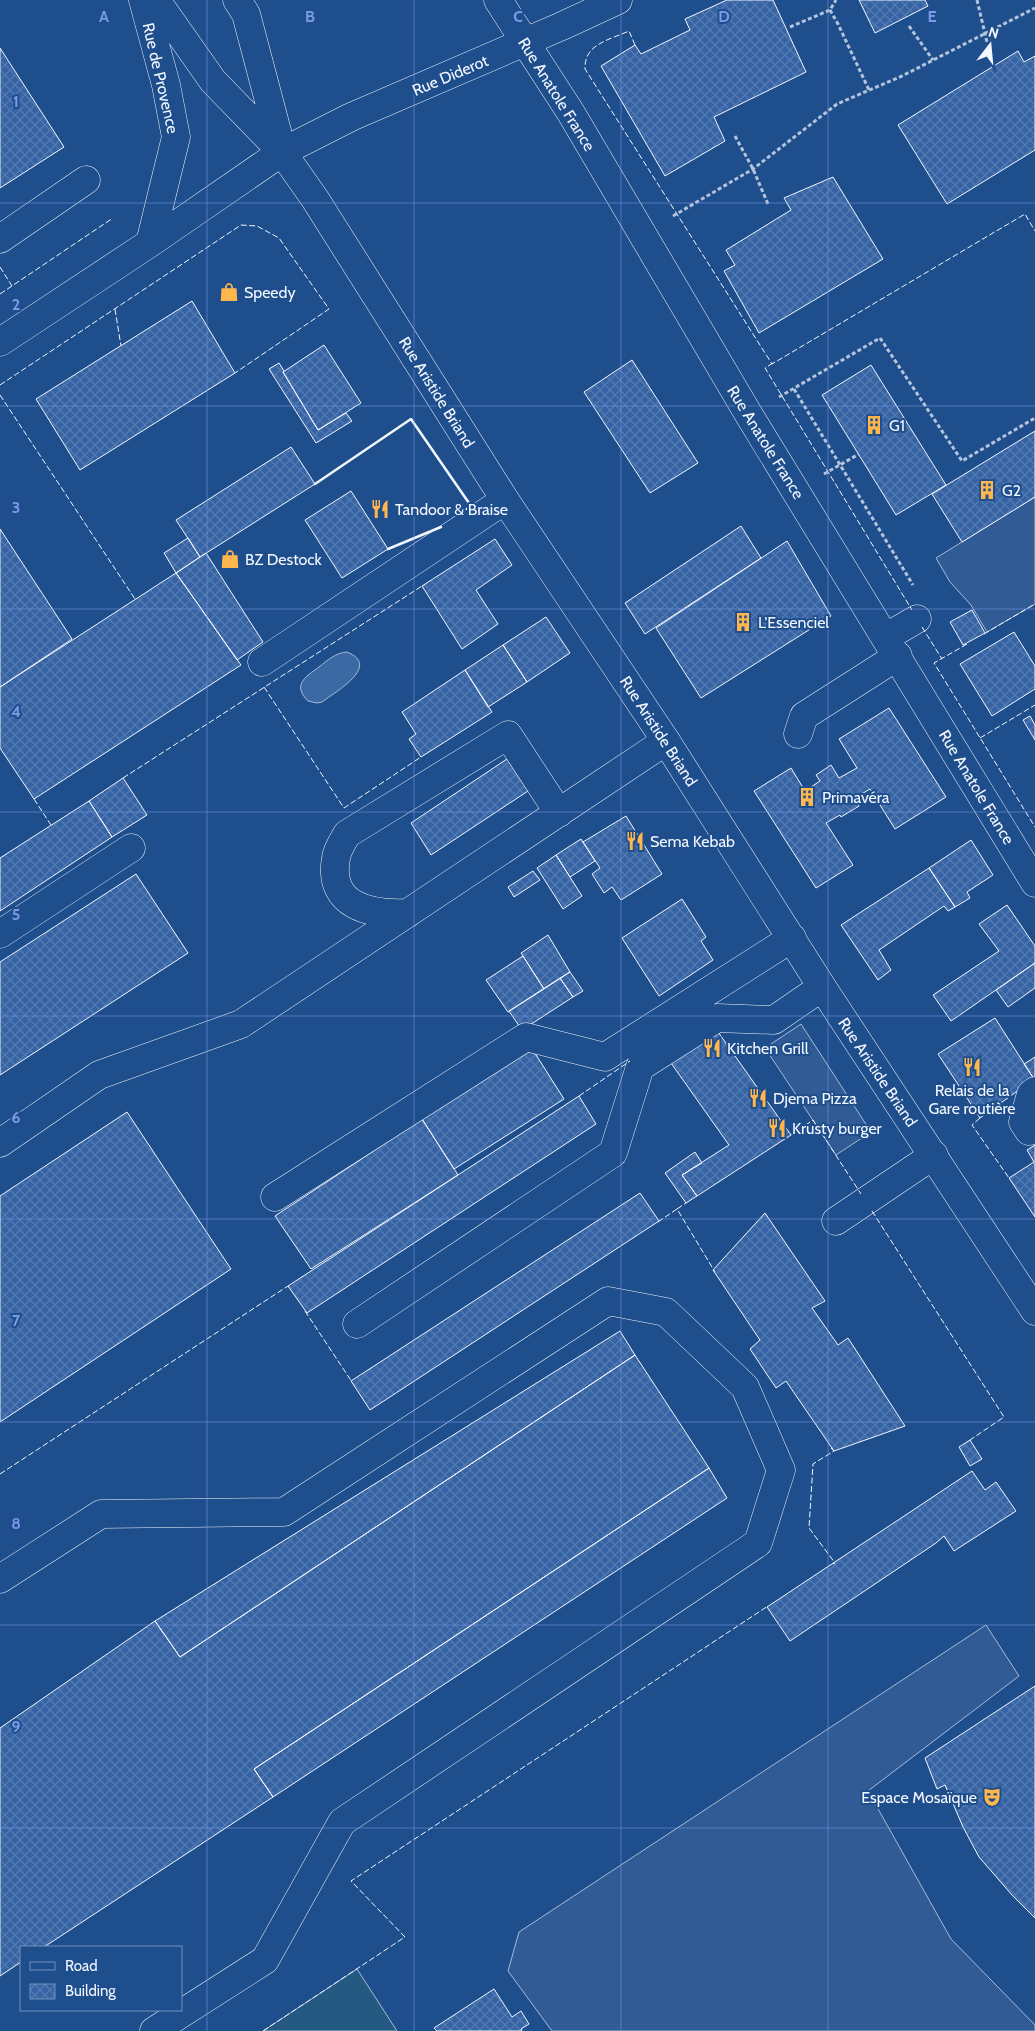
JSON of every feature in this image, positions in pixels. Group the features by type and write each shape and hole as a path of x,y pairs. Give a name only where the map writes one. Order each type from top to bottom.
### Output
{"main road":[{"name":"Rue de Provence","path":"143,0 166,85 176,137 150,243"},
{"name":"Rue Aristide Briand","path":"156,0 213,81 282,152 315,199 505,500 666,741 822,987 1035,1311"},
{"name":"Rue Aristide Briand","path":"237,0 246,14 282,152"},
{"name":"Rue Anatole France","path":"498,0 571,113 749,415 1035,883"},
{"name":"Rue Diderot","path":"282,152 351,117 618,0"},
{"path":"0,342 150,243 282,152"},
{"path":"0,238 86,180"},
{"path":"262,662 505,500"},
{"path":"798,734 804,716 892,647 917,619"},
{"path":"408,913 386,914 363,910 344,897 336,879 336,858 347,834 508,735 559,813"},
{"path":"0,1143 99,1075 241,1024 666,741"},
{"path":"0,934 131,848"},
{"path":"274,1197 526,1037 605,1057 792,938"},
{"path":"357,1324 613,1153 640,1067 717,1018 774,1020 822,987"},
{"path":"1029,1131 1023,1122 1031,1094 1035,1092"},
{"path":"836,1221 934,1155"},
{"path":"0,1579 101,1514 284,1512 608,1301 666,1312 745,1387 781,1470 758,1543 342,1822 265,1960 154,2031"}],"path":[{"path":"790,27 830,10 836,0"},
{"path":"977,0 992,63"},
{"path":"642,235 753,169 837,104 902,76 1035,8"},
{"path":"830,10 870,90"},
{"path":"909,26 933,60"},
{"path":"735,136 753,169 768,204"},
{"path":"749,415 880,338 962,461 1035,418"},
{"path":"794,389 914,587"}],"shaded area":[{"path":"1035,497 1035,604 987,632 971,605 950,582 936,558"},
{"path":"347,652 357,658 360,664 358,671 352,679 322,702 308,701 301,690 302,682 305,678 332,657"},
{"path":"801,1024 871,1132 836,1155 765,1048"},
{"path":"986,1625 1019,1676 868,1791 951,1939 1035,2025 1035,2031 552,2031 508,1971 519,1932"},
{"path":"357,1969 397,2031 263,2031"}],"building":[{"path":"727,0 773,0 806,72 714,117 725,141 665,176 601,66 635,45 641,54 690,30 685,19"},
{"path":"859,0 925,0 928,6 875,33"},
{"path":"0,48 64,147 0,188"},
{"path":"1018,51 1024,62 1035,56 1035,150 947,204 898,125"},
{"path":"833,177 883,259 759,333 724,271 735,265 726,250 791,210 784,198"},
{"path":"192,301 235,373 80,470 36,399"},
{"path":"324,345 361,403 318,430 283,372"},
{"path":"632,360 698,463 650,493 584,392"},
{"path":"279,363 318,430 346,413 352,421 316,443 269,369"},
{"name":"G1","path":"871,365 946,485 896,515 822,395"},
{"name":"G2","path":"1035,431 1035,497 962,542 932,494"},
{"path":"291,447 315,484 200,557 176,520"},
{"path":"351,491 388,549 342,578 305,520"},
{"path":"741,526 761,558 645,634 625,603"},
{"path":"0,529 72,639 0,687"},
{"path":"188,538 200,557 176,573 164,553"},
{"path":"495,539 512,565 476,590 498,624 462,649 422,586"},
{"name":"L'Essenciel","path":"787,541 831,616 701,698 656,628"},
{"path":"206,553 263,642 237,660 176,573"},
{"path":"176,573 241,665 34,799 0,748 0,687"},
{"path":"972,610 985,633 963,645 950,622"},
{"path":"546,617 570,653 527,682 503,645"},
{"path":"1014,632 1035,666 1035,689 992,716 960,664"},
{"path":"503,645 527,682 488,707 465,670"},
{"path":"465,670 492,712 421,757 409,739 416,734 402,712"},
{"name":"Primavéra","path":"889,708 946,797 895,829 870,789 855,798 859,806 841,817 840,815 826,823 853,865 816,888 754,791 791,768 805,791 820,781 816,775 831,765 839,778 857,768 839,739"},
{"path":"1030,716 1035,725 1035,740 1023,720"},
{"path":"507,759 528,791 431,855 411,823"},
{"path":"123,778 147,815 112,837 89,801"},
{"path":"89,801 112,837 0,911 0,858"},
{"path":"626,816 662,874 621,900 612,887 604,893 592,874 600,868 583,842"},
{"path":"581,839 595,861 570,877 556,855"},
{"path":"971,840 993,875 967,892 970,898 955,907 929,868"},
{"path":"556,855 582,896 563,909 537,868"},
{"path":"929,868 955,907 948,911 944,906 879,950 891,970 878,980 841,925"},
{"path":"533,871 540,880 514,897 508,887"},
{"path":"136,874 188,953 0,1075 0,962"},
{"path":"682,899 706,937 701,941 713,960 659,996 622,938"},
{"path":"1007,905 1035,946 1035,963 951,1021 933,995 999,951 979,924"},
{"path":"548,935 570,972 544,989 521,953"},
{"path":"523,956 544,989 508,1012 486,980"},
{"path":"1035,963 1035,988 1008,1007 996,990"},
{"path":"570,972 583,991 573,997 560,978"},
{"path":"560,978 573,997 522,1030 509,1011"},
{"path":"995,1018 1034,1079 980,1118 938,1054"},
{"path":"718,1032 791,1135 697,1196 682,1175 729,1145 671,1063"},
{"path":"531,1047 564,1099 454,1169 422,1119"},
{"path":"1035,1057 1035,1078 1034,1079 1024,1064"},
{"path":"579,1096 596,1124 307,1313 288,1286"},
{"path":"127,1112 231,1269 0,1422 0,1196"},
{"path":"422,1119 458,1175 311,1269 275,1216"},
{"path":"1035,1145 1035,1217 1009,1178 1034,1162 1027,1150"},
{"path":"695,1152 702,1163 682,1175 697,1196 686,1203 665,1173"},
{"path":"640,1193 659,1221 370,1410 351,1381"},
{"path":"765,1213 825,1301 812,1308 838,1345 848,1338 905,1426 834,1451 786,1381 776,1388 750,1349 760,1340 713,1270"},
{"path":"620,1331 635,1355 180,1657 155,1621"},
{"path":"635,1355 709,1468 254,1769 273,1797 46,1946 20,1946 20,1963 0,1976 0,1728 155,1621 180,1657"},
{"path":"970,1440 982,1459 970,1466 959,1447"},
{"path":"709,1468 727,1498 273,1797 254,1769"},
{"path":"972,1471 985,1490 996,1482 1016,1511 954,1551 944,1536 790,1641 767,1607"},
{"name":"Espace Mosaïque","path":"1035,1686 1035,1918 979,1857 963,1827 945,1785 937,1789 925,1758"},
{"path":"494,1989 512,2017 521,2011 529,2024 521,2029 522,2031 437,2031 434,2028"}],"fence":[{"path":"635,45 629,31 606,40 593,48 586,61 585,69 772,364 1025,214 1035,231"},
{"path":"0,294 113,218"},
{"path":"0,385 241,225 257,226 279,238 329,309 235,373"},
{"path":"0,267 12,286"},
{"path":"115,309 121,346"},
{"path":"773,363 765,368 912,610"},
{"path":"0,395 135,599"},
{"path":"123,778 422,586"},
{"path":"984,634 1035,604"},
{"path":"922,627 942,659"},
{"path":"967,644 934,663 1035,827"},
{"path":"264,687 344,808 421,757"},
{"path":"980,738 1035,705"},
{"path":"34,799 51,825"},
{"path":"579,1096 630,1061"},
{"path":"980,1118 972,1125 1009,1178"},
{"path":"791,1135 813,1120 861,1194"},
{"path":"677,1209 686,1203"},
{"path":"658,1222 677,1209 715,1272"},
{"path":"872,1211 1004,1417 970,1440"},
{"path":"0,1474 288,1286 290,1288"},
{"path":"305,1311 352,1382"},
{"path":"831,1448 834,1451 813,1464 809,1528 835,1563 833,1564"},
{"path":"263,2031 405,1937 351,1881 768,1606"}],"wall":[{"path":"315,484 411,419 471,506 467,509"},
{"path":"388,549 441,527"}],"place":[{"name":"Speedy","path":"229,292"},
{"name":"G1","path":"874,425"},
{"name":"G2","path":"987,490"},
{"name":"Tandoor & Braise","path":"380,509"},
{"name":"BZ Destock","path":"230,559"},
{"name":"L'Essenciel","path":"743,622"},
{"name":"Primavéra","path":"807,797"},
{"name":"Sema Kebab","path":"635,841"},
{"name":"Kitchen Grill","path":"712,1048"},
{"name":"Relais de la Gare routière","path":"972,1067"},
{"name":"Djema Pizza","path":"758,1098"},
{"name":"Krusty burger","path":"777,1128"},
{"name":"Espace Mosaïque","path":"992,1797"}]}
